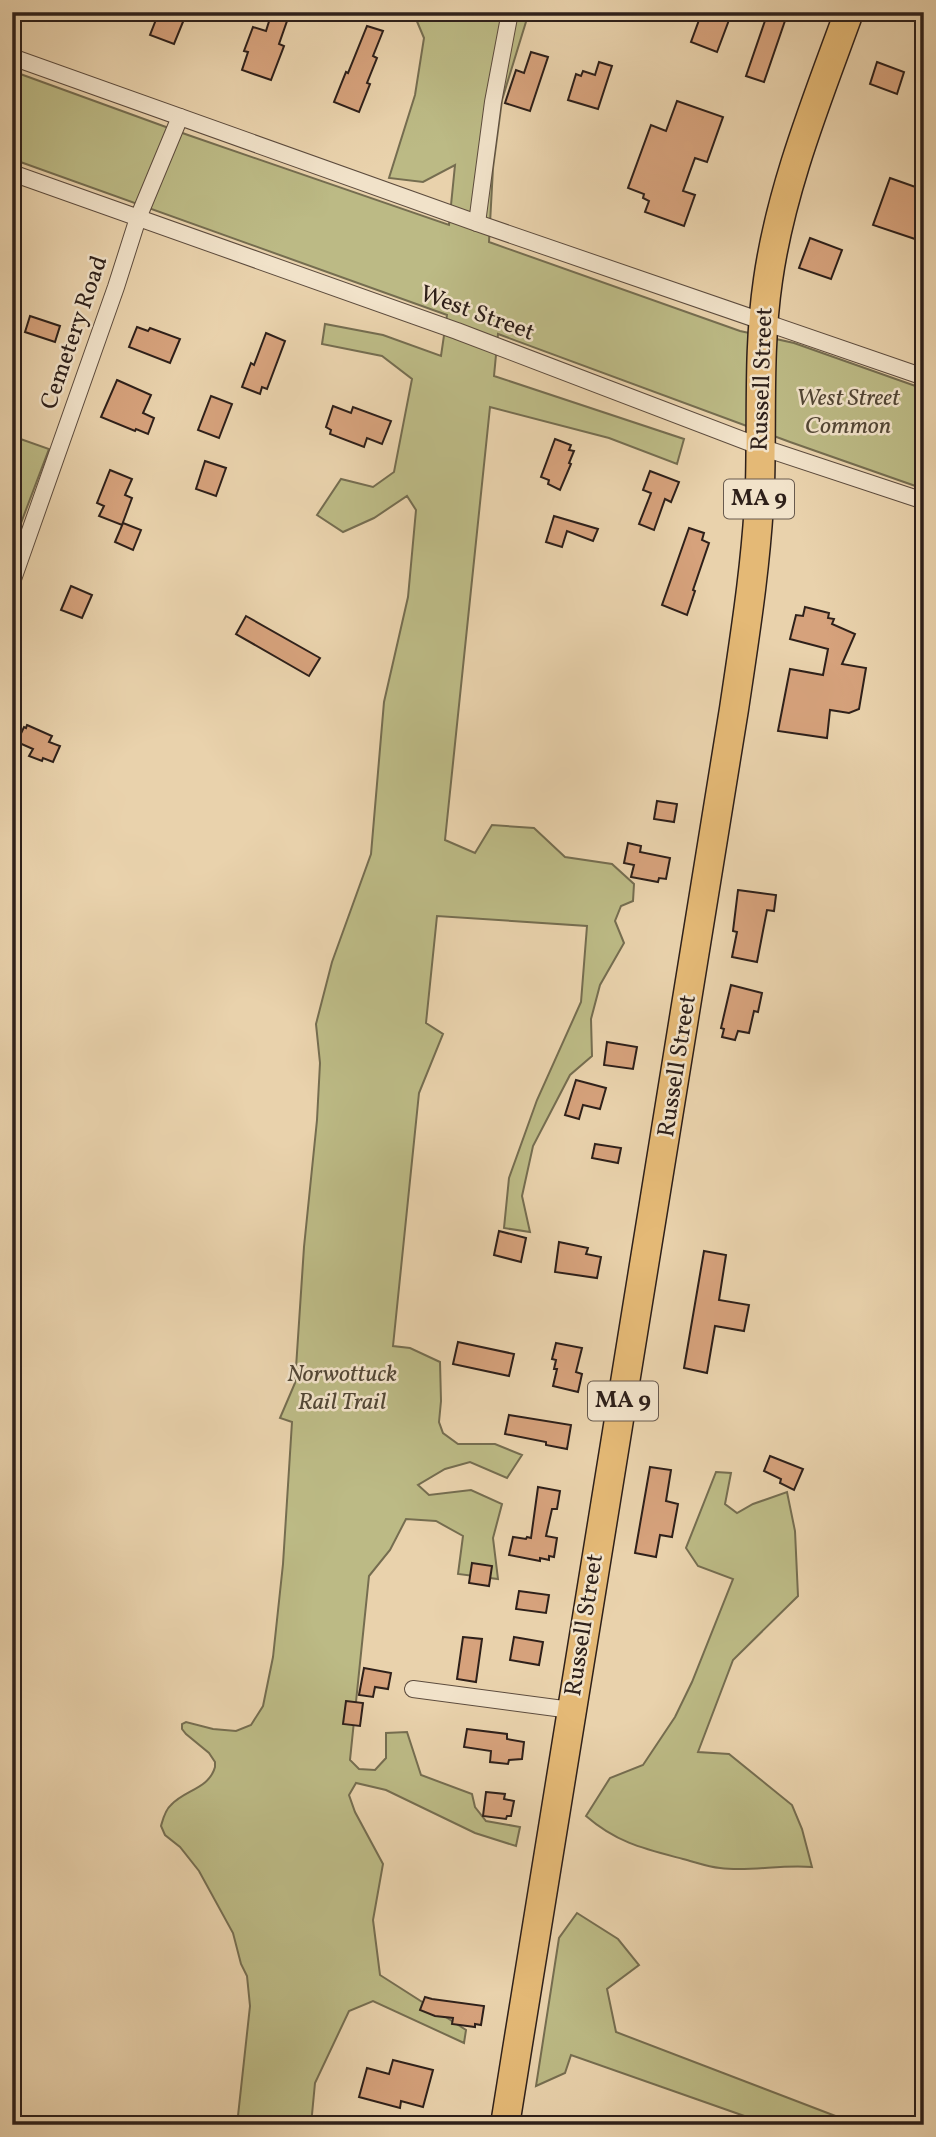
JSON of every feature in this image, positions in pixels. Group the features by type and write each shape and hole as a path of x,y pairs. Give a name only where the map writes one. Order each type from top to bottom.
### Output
{"highway":[{"name":"Russell Street","path":"505,2125 739,676 757,545 762,321 768,275 780,216 797,158 849,12"}],"street":[{"path":"477,222 493,102 510,12"},
{"path":"12,57 924,377"},
{"name":"Cemetery Road","path":"12,582 138,218 180,117"},
{"name":"West Street","path":"12,173 444,326 761,447 924,502"},
{"path":"413,1689 571,1710"}],"green space":[{"path":"413,12 529,12 502,100 493,168 489,242 740,331 794,343 924,389 924,489 498,334 494,376 684,439 677,464 609,438 490,407 445,840 475,853 492,825 534,828 565,857 612,864 634,884 633,901 621,906 615,921 624,943 600,985 591,1019 592,1056 570,1075 533,1146 522,1196 530,1232 504,1228 509,1178 537,1100 581,1002 587,926 437,916 426,1023 443,1034 419,1093 393,1346 410,1348 440,1362 439,1422 443,1433 458,1444 495,1444 522,1455 507,1478 470,1462 445,1469 418,1485 429,1495 471,1490 502,1504 493,1538 498,1579 458,1574 463,1536 436,1521 406,1519 390,1550 369,1576 350,1760 359,1769 375,1770 386,1758 386,1733 407,1732 421,1775 472,1794 475,1807 486,1821 520,1827 516,1846 475,1833 386,1790 356,1783 349,1795 355,1812 383,1864 373,1920 380,1975 466,2030 464,2043 373,2001 349,2011 315,2083 311,2125 237,2125 250,2006 247,1976 233,1933 199,1871 180,1847 165,1835 161,1826 169,1807 202,1785 215,1767 209,1753 186,1734 182,1724 186,1722 213,1729 236,1731 251,1725 263,1706 273,1657 283,1564 292,1422 280,1418 295,1383 304,1247 317,1120 320,1063 316,1024 332,962 371,854 384,702 408,597 416,510 407,496 374,518 343,532 317,515 341,479 373,487 394,472 412,379 382,356 322,344 325,324 383,335 441,356 447,315 12,159 12,71 449,225 455,165 423,182 389,178 415,95 424,38"},
{"path":"12,436 49,449 21,523 12,520"},
{"path":"716,1472 731,1473 725,1504 737,1513 753,1504 787,1492 795,1531 798,1596 733,1660 698,1752 729,1754 792,1805 802,1829 812,1867 711,1867 632,1844 609,1833 586,1816 610,1778 643,1765 675,1717 692,1682 733,1579 698,1566 686,1548"},
{"path":"577,1913 618,1939 639,1965 607,1989 616,2032 859,2125 770,2125 571,2055 565,2073 536,2086 559,1938"}],"building":[{"path":"159,12 187,12 174,44 150,35"},
{"path":"702,12 732,12 717,52 691,42"},
{"path":"768,12 788,12 764,82 746,76"},
{"path":"271,15 287,21 279,44 284,46 271,80 242,70 248,52 244,51 253,27 266,31"},
{"path":"367,26 383,31 373,56 377,58 367,83 370,84 359,112 334,102"},
{"path":"531,52 548,57 530,111 505,103 516,70 524,73"},
{"path":"599,62 612,66 598,109 568,100 576,74 581,76 583,71 595,75"},
{"path":"877,62 904,72 897,94 870,84"},
{"path":"677,101 723,117 707,162 695,158 683,191 695,195 684,226 645,212 649,201 643,198 644,194 628,188 651,125 666,131"},
{"path":"890,178 924,190 924,242 873,225"},
{"path":"810,238 842,250 831,279 799,268"},
{"path":"30,316 60,326 55,342 25,332"},
{"path":"137,327 148,331 150,328 180,339 170,363 129,347"},
{"path":"266,333 285,341 267,389 262,387 260,394 242,387"},
{"path":"117,380 151,395 143,413 154,418 148,434 101,417"},
{"path":"211,396 232,404 219,438 198,430"},
{"path":"333,406 351,413 353,407 391,421 382,444 367,438 364,447 330,434 331,430 326,427"},
{"path":"555,439 571,445 569,450 574,451 560,490 541,477"},
{"path":"205,461 226,468 216,496 196,489"},
{"path":"110,470 132,479 125,495 132,498 122,525 99,516 104,506 97,503"},
{"path":"650,471 679,482 671,502 665,499 654,530 639,524 651,493 643,490"},
{"path":"554,516 598,529 593,541 567,531 562,547 546,542"},
{"path":"123,523 141,530 133,550 115,542"},
{"path":"689,528 704,533 702,540 709,543 687,615 662,605"},
{"path":"71,586 92,595 82,618 61,610"},
{"path":"805,607 829,613 828,618 834,619 832,624 855,634 842,664 866,668 859,709 849,713 830,710 827,738 778,731 790,669 823,675 828,649 790,639 796,615 803,616"},
{"path":"246,616 320,658 309,676 236,634"},
{"path":"27,725 52,736 49,742 60,746 53,762 29,756 33,749 17,742"},
{"path":"657,801 677,804 674,822 654,819"},
{"path":"628,843 641,846 640,852 670,858 666,879 659,878 658,882 631,877 634,865 624,863"},
{"path":"738,890 776,895 774,911 767,910 757,962 732,957 737,932 733,931"},
{"path":"731,985 762,993 749,1033 738,1031 735,1040 722,1037 724,1029 721,1028"},
{"path":"607,1042 637,1047 633,1069 604,1065"},
{"path":"576,1080 606,1088 600,1109 583,1105 579,1119 565,1115"},
{"path":"595,1144 621,1148 618,1163 592,1158"},
{"path":"499,1231 526,1238 521,1262 494,1255"},
{"path":"559,1242 588,1248 586,1254 601,1257 597,1278 555,1272"},
{"path":"704,1251 726,1255 719,1300 749,1305 744,1331 715,1326 707,1373 684,1368"},
{"path":"458,1342 514,1354 509,1376 453,1364"},
{"path":"556,1343 582,1348 576,1372 582,1374 578,1392 553,1386 557,1369 554,1369 556,1360 552,1359"},
{"path":"509,1415 571,1425 567,1449 505,1434"},
{"path":"770,1456 803,1469 794,1490 780,1483 781,1479 764,1471"},
{"path":"650,1467 671,1470 666,1501 678,1504 672,1537 660,1535 656,1557 635,1553"},
{"path":"538,1487 560,1491 557,1509 552,1509 546,1536 557,1538 554,1557 549,1556 549,1560 540,1558 540,1561 509,1555 513,1537 531,1538"},
{"path":"472,1563 492,1566 489,1586 469,1583"},
{"path":"519,1591 549,1595 546,1613 516,1609"},
{"path":"463,1637 482,1639 476,1682 457,1679"},
{"path":"514,1637 543,1642 539,1665 510,1660"},
{"path":"364,1668 391,1673 388,1689 375,1687 373,1697 359,1695"},
{"path":"346,1701 363,1703 360,1726 343,1724"},
{"path":"467,1729 507,1734 507,1739 524,1742 522,1759 509,1760 508,1764 490,1762 491,1751 464,1747"},
{"path":"486,1792 505,1794 504,1799 514,1801 511,1816 506,1819 483,1816"},
{"path":"425,1997 484,2006 481,2025 475,2024 475,2027 452,2024 453,2018 435,2016 420,2010"},
{"path":"393,2060 433,2070 423,2107 401,2101 400,2108 359,2097 367,2068 389,2074"}],"park label":[{"name":"West Street Common","path":"848,413"},
{"name":"Norwottuck Rail Trail","path":"342,1389"}]}
